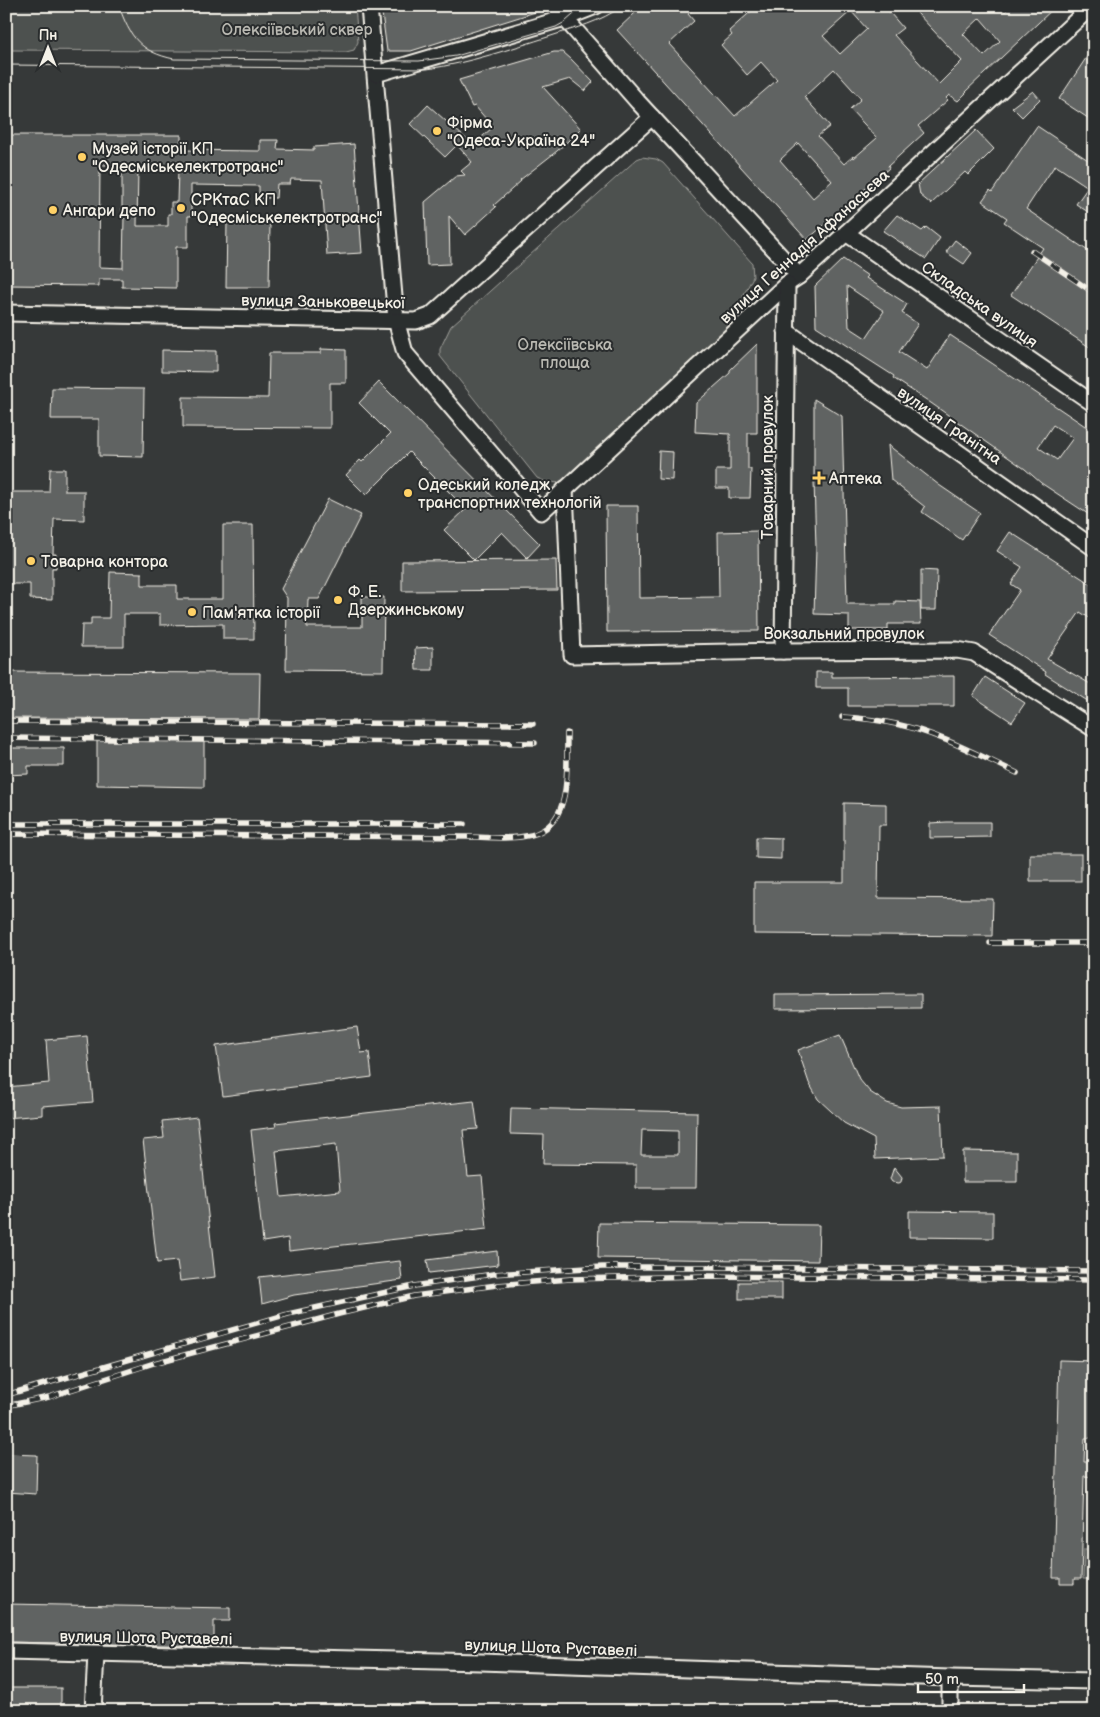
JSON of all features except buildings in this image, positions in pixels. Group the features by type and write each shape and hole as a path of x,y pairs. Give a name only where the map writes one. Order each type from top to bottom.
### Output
{"street":[{"path":"369,6 396,320"},
{"path":"554,6 793,280"},
{"path":"376,74 565,18 596,6"},
{"name":"вулиця Геннадія Афанасьєва","path":"396,320 405,353 541,512 1092,6"},
{"name":"вулиця Заньковецької","path":"6,313 416,321 430,316 652,117"},
{"name":"Складська вулиця","path":"846,233 1094,404"},
{"name":"Товарний провулок","path":"783,651 786,331 793,280"},
{"name":"вулиця Гранітна","path":"786,331 1094,548"},
{"name":"Вокзальний провулок","path":"565,489 572,655 783,651 957,650 974,652 1094,729"},
{"name":"вулиця Шота Руставелі","path":"6,1651 1094,1681"},
{"path":"93,1711 96,1654"},
{"path":"950,1678 950,1711"}],"green space":[{"name":"Олексіївський сквер","path":"6,6 355,6 358,42 354,50 346,52 11,50 6,48"},
{"name":"Олексіївська площа","path":"642,157 656,159 663,163 752,263 753,277 743,296 748,311 561,483 546,482 537,478 440,356 440,349 451,326 637,159"},
{"path":"1084,1549 1094,1549 1094,1579 1083,1579"}],"tram line":[{"path":"119,6 128,27 138,42 153,52 174,59 419,61 456,56 556,27 565,22 583,6"},
{"path":"6,65 427,69 489,55 569,30 597,20 622,6"}],"railway":[{"path":"1032,251 1094,293"},
{"path":"842,717 876,720 912,728 958,745 1017,773"},
{"path":"6,721 533,724"},
{"path":"6,834 524,837 545,829 555,819 561,807 567,777 567,733"},
{"path":"6,738 535,743"},
{"path":"6,824 464,824"},
{"path":"990,943 1094,943"},
{"path":"6,1395 288,1314 414,1286 493,1274 602,1267 1094,1271"},
{"path":"6,1406 49,1397 154,1363 339,1314 414,1296 497,1285 570,1279 708,1276 1094,1280"}],"place":[{"name":"Фірма \"Одеса-Україна 24\"","path":"437,131"},
{"name":"Музей історії КП \"Одесміськелектротранс\"","path":"82,157"},
{"name":"СРКтаС КП \"Одесміськелектротранс\"","path":"181,208"},
{"name":"Ангари депо","path":"53,210"},
{"name":"Аптека","path":"819,478"},
{"name":"Одеський коледж транспортних технологій","path":"408,493"},
{"name":"Товарна контора","path":"31,561"},
{"name":"Ф. Е. Дзержинському","path":"338,600"},
{"name":"Пам'ятка історії","path":"192,612"}]}
